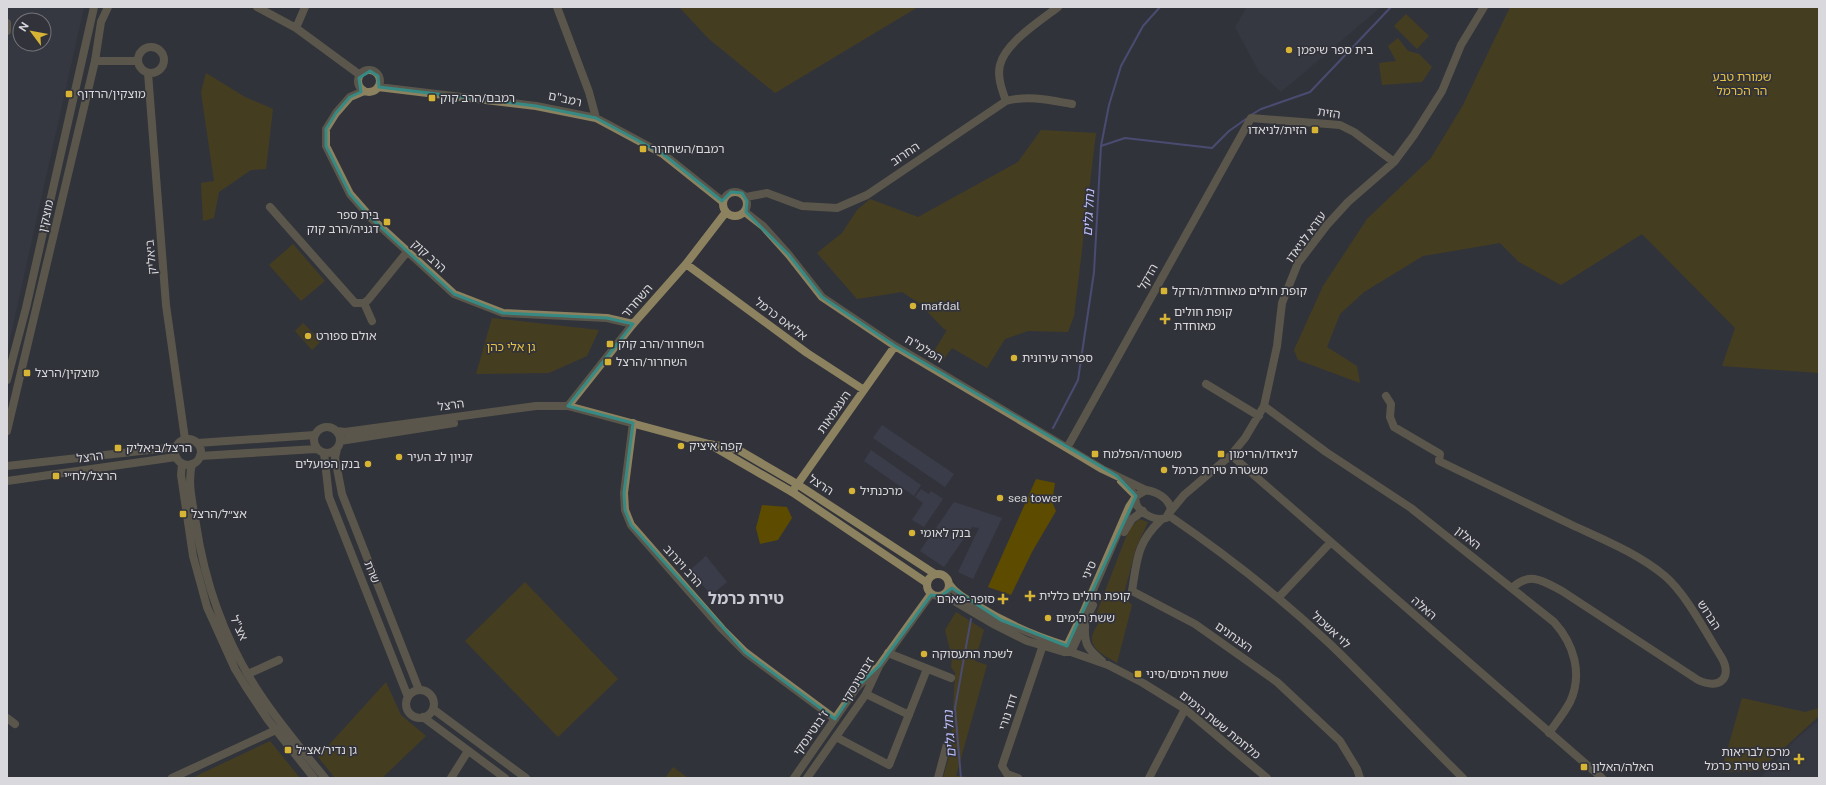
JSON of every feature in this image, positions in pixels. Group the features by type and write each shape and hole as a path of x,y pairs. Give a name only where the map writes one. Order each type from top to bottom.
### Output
{"street":[{"name":"מוצקין","path":"7,380 28,301 94,7"},
{"name":"מוצקין","path":"7,430 95,61 101,22 108,7"},
{"path":"256,7 296,28 360,75"},
{"path":"296,28 305,7"},
{"path":"557,7 589,92 596,118"},
{"path":"1006,101 1000,82 1000,66 1007,49 1058,7"},
{"name":"עזרא לניאדו","path":"1167,516 1184,495 1231,455 1245,438 1259,416 1264,406 1277,346 1282,303 1298,263 1326,225 1348,202 1394,162 1414,135 1442,91 1461,45 1484,7"},
{"path":"7,23 7,31"},
{"path":"152,47 160,50 164,57 163,66 156,72 148,73 141,68 138,61 140,53 143,49 152,47"},
{"path":"95,61 138,61"},
{"path":"364,91 358,82 360,75 366,71 373,72 380,80 378,87"},
{"name":"ביאליק","path":"148,73 166,305 185,439"},
{"name":"רמב\"ם","path":"364,91 373,91 378,87 536,106 596,118 663,154 722,201"},
{"name":"הרב קוק","path":"364,91 350,96 336,113 326,130 326,146 350,194 372,219 454,294 503,313 606,318 633,324"},
{"name":"החרוב","path":"746,197 767,193 802,206 836,208 866,195 1006,101 1020,98 1041,98 1072,104"},
{"name":"הזית","path":"1251,118 1340,125 1354,132 1394,162"},
{"name":"הדקל","path":"1066,448 1251,118"},
{"path":"733,191 742,193 746,197 748,205 745,212 738,216 733,216 726,212 722,201 727,194 733,191"},
{"path":"270,207 355,302 364,303 368,300 407,252"},
{"name":"השחרור","path":"568,406 633,324 686,264 726,212"},
{"name":"הפלמ\"ח","path":"745,212 762,226 790,255 822,297 895,346 1066,448 1116,476 1146,490"},
{"name":"אליאס כרמל","path":"686,264 807,353 864,390"},
{"path":"364,303 372,321"},
{"name":"העצמאות","path":"792,492 895,346"},
{"path":"1206,384 1259,416"},
{"name":"הברוש","path":"1386,396 1391,404 1390,417 1394,427 1440,454 1439,461 1634,554 1665,576 1681,594 1725,662 1725,676 1721,682 1711,685 1698,680 1568,595 1540,579 1530,579 1521,582 1512,588"},
{"name":"הרצל","path":"337,431 345,432 536,406 568,406 709,444 737,449 798,484 935,574"},
{"name":"הרצל","path":"340,441 568,406"},
{"name":"האלון","path":"1264,406 1326,452 1411,508 1554,622 1563,632 1574,655 1576,670 1575,688 1569,702 1549,733"},
{"name":"הרב וינרוב","path":"633,423 624,493 625,510 631,525 722,630 745,652 835,719"},
{"path":"200,456 316,449 329,454 337,449 340,441 337,431 327,427 319,429 315,435 314,442 316,449"},
{"path":"197,443 200,449 200,456 197,461 192,464 182,464 176,457 176,447 185,439 197,443 315,435"},
{"name":"הרצל","path":"709,444 792,492 927,583"},
{"name":"הרצל","path":"7,466 176,447"},
{"name":"שרת","path":"337,449 335,458 342,494 419,690"},
{"name":"שרת","path":"324,453 329,497 408,697"},
{"name":"האלה","path":"1231,455 1602,778"},
{"name":"הרצל","path":"7,481 176,457"},
{"name":"אצ\"ל","path":"182,464 181,475 193,556 207,607 235,669 280,729 314,778"},
{"name":"אצ\"ל","path":"192,464 190,479 200,551 209,586 220,615 248,674 280,729 325,778"},
{"name":"הפלמ\"ח","path":"1116,476 1136,497"},
{"path":"1146,490 1167,500 1169,505 1167,516 1153,518 1137,505 1136,497 1146,490"},
{"name":"עזרא לניאדו","path":"1167,500 1184,495"},
{"name":"סיני","path":"1067,650 1129,507 1136,497"},
{"name":"סיני","path":"1067,650 1085,622 1127,525 1132,519 1143,511"},
{"name":"לוי אשכול","path":"1167,516 1205,540 1278,598 1330,645 1463,778"},
{"name":"הצנחנים","path":"1167,516 1150,530 1139,550 1132,591 1195,624 1277,682 1340,741 1357,769 1360,778"},
{"path":"1278,598 1331,542"},
{"path":"935,574 944,575 949,584 948,590 944,595 936,596 927,588 929,577 935,574"},
{"name":"מלחמת ששת הימים","path":"949,584 959,595 1001,620 1067,650 1108,666 1143,683 1185,709 1267,778"},
{"name":"ז׳בוטינסקי","path":"807,778 866,694 879,666 932,594"},
{"name":"מלחמת ששת הימים","path":"944,595 1010,633 1043,645 1067,650"},
{"path":"1085,622 1084,635 1088,648 1108,666"},
{"name":"דוד נורי","path":"1018,778 1007,774 1002,766 1043,645"},
{"path":"888,653 951,678"},
{"path":"248,674 279,660"},
{"name":"ז'בוטינסקי","path":"794,778 857,687 879,666"},
{"path":"836,736 889,766 927,669"},
{"path":"419,690 428,692 433,700 433,708 427,716 418,718 410,714 406,706 408,697 419,690"},
{"path":"866,694 909,715"},
{"path":"433,708 526,778"},
{"path":"1149,778 1185,709"},
{"path":"423,717 505,778"},
{"path":"7,718 15,724"},
{"path":"172,778 183,776 280,729"},
{"path":"938,778 947,744"},
{"path":"451,778 468,751"}],"highlighted area":[{"path":"370,71 378,76 379,87 536,106 596,118 617,128 663,154 722,201 731,192 742,193 747,201 746,212 789,255 822,297 895,346 1117,476 1136,496 1067,646 1001,620 952,588 941,596 931,595 879,666 857,687 835,719 745,652 631,525 625,510 624,493 633,423 568,406 633,324 607,318 503,313 454,294 372,219 350,194 326,146 326,129 336,113 350,97 361,92 359,78"}],"shaded area":[{"path":"7,7 84,7 7,352"},
{"name":"בית ספר שיפמן","path":"1247,7 1381,7 1281,92 1259,72 1235,27"},
{"path":"882,425 954,474 945,487 873,438"},
{"path":"871,450 921,485 914,496 864,461"},
{"path":"921,489 929,494 931,491 943,499 924,527 912,520 923,503 915,497"},
{"path":"954,502 1002,518 973,579 958,572 979,528 972,527 944,567 920,551"},
{"path":"706,556 727,582 711,595 690,570"},
{"name":"מרכז לבריאות הנפש טירת כרמל","path":"1819,720 1819,778 1741,778 1761,777 1795,740"}],"green space":[{"path":"679,7 918,7 775,93 709,39"},
{"name":"שמורת טבע הר הכרמל","path":"1510,7 1819,7 1819,373 1722,366 1735,328 1642,234 1561,285 1519,262 1500,243 1423,256 1364,292 1340,314 1327,347 1357,366 1360,383 1298,360 1294,350 1323,286 1367,219 1431,158 1463,105"},
{"path":"1406,14 1429,36 1417,49 1394,26"},
{"path":"1398,38 1408,51 1419,54 1432,67 1422,82 1382,85 1379,63 1396,61 1388,46"},
{"path":"206,73 245,97 273,109 266,169 251,170 219,192 214,218 203,221 201,183 214,181 201,92"},
{"path":"1041,130 1096,133 1074,316 1068,332 1028,331 1005,339 987,368 952,348 940,364 930,358 947,330 944,329 919,303 902,292 857,299 817,253 842,233 857,210 870,199 918,217 1018,162"},
{"path":"293,244 325,281 301,301 269,265"},
{"name":"גן אלי כהן","path":"492,318 599,330 587,356 549,373 476,374"},
{"name":"אולם ספורט","path":"303,323 321,341 312,350 295,331"},
{"path":"1036,479 1055,483 1052,502 1056,511 1032,552 1011,595 988,587"},
{"path":"762,505 787,507 792,518 778,540 760,544 756,528"},
{"path":"1139,519 1148,522 1136,548 1123,597 1132,605 1117,663 1095,648 1092,638 1098,624 1097,612 1129,529"},
{"path":"525,582 618,679 558,737 465,641"},
{"path":"956,612 984,630 975,661 987,665 956,776 985,778 943,778 951,749 955,673 951,667 952,658 945,630"},
{"path":"386,682 401,715 426,736 382,778 335,778 318,757"},
{"path":"1742,698 1805,712 1819,708 1819,716 1759,771 1721,772"},
{"path":"270,741 300,778 192,778"},
{"path":"673,767 688,778 665,778"}],"waterway":[{"name":"נחל גלים","path":"1053,428 1078,380 1094,272 1101,146 1109,105 1121,66 1143,26 1160,7"},
{"path":"1251,115 1261,109 1310,92 1391,7"},
{"path":"1101,146 1125,138 1212,148 1229,131 1246,119"},
{"name":"נחל גלים","path":"961,778 955,708 971,619"}],"place":[{"name":"בית ספר שיפמן","path":"1289,50"},
{"name":"מוצקין/הרדוף","path":"69,94"},
{"name":"רמבם/הרב קוק","path":"432,98"},
{"name":"הזית/לניאדו","path":"1315,130"},
{"name":"רמבם/השחרור","path":"643,149"},
{"name":"בית ספר דגניה/הרב קוק","path":"387,222"},
{"name":"קופת חולים מאוחדת/הדקל","path":"1164,291"},
{"name":"mafdal","path":"913,306"},
{"name":"קופת חולים מאוחדת","path":"1165,319"},
{"name":"אולם ספורט","path":"308,336"},
{"name":"השחרור/הרב קוק","path":"610,344"},
{"name":"ספריה עירונית","path":"1014,358"},
{"name":"השחרור/הרצל","path":"608,362"},
{"name":"מוצקין/הרצל","path":"27,373"},
{"name":"קפה איציק","path":"681,446"},
{"name":"הרצל/ביאליק","path":"118,448"},
{"name":"משטרה/הפלמח","path":"1095,454"},
{"name":"לניאדו/הרימון","path":"1221,454"},
{"name":"קניון לב העיר","path":"399,457"},
{"name":"בנק הפועלים","path":"368,464"},
{"name":"משטרת טירת כרמל","path":"1164,470"},
{"name":"הרצל/לח״י","path":"56,476"},
{"name":"מרכנתיל","path":"852,491"},
{"name":"sea tower","path":"1000,498"},
{"name":"אצ״ל/הרצל","path":"183,514"},
{"name":"בנק לאומי","path":"912,533"},
{"name":"קופת חולים כללית","path":"1030,596"},
{"name":"סופר-פארם","path":"1003,599"},
{"name":"ששת הימים","path":"1048,618"},
{"name":"לשכת התעסוקה","path":"924,654"},
{"name":"ששת הימים/סיני","path":"1138,674"},
{"name":"גן נדיר/אצ״ל","path":"288,750"},
{"name":"מרכז לבריאות הנפש טירת כרמל","path":"1799,759"},
{"name":"האלה/האלון","path":"1584,767"}],"district":[{"name":"טירת כרמל","path":"746,598"}]}
